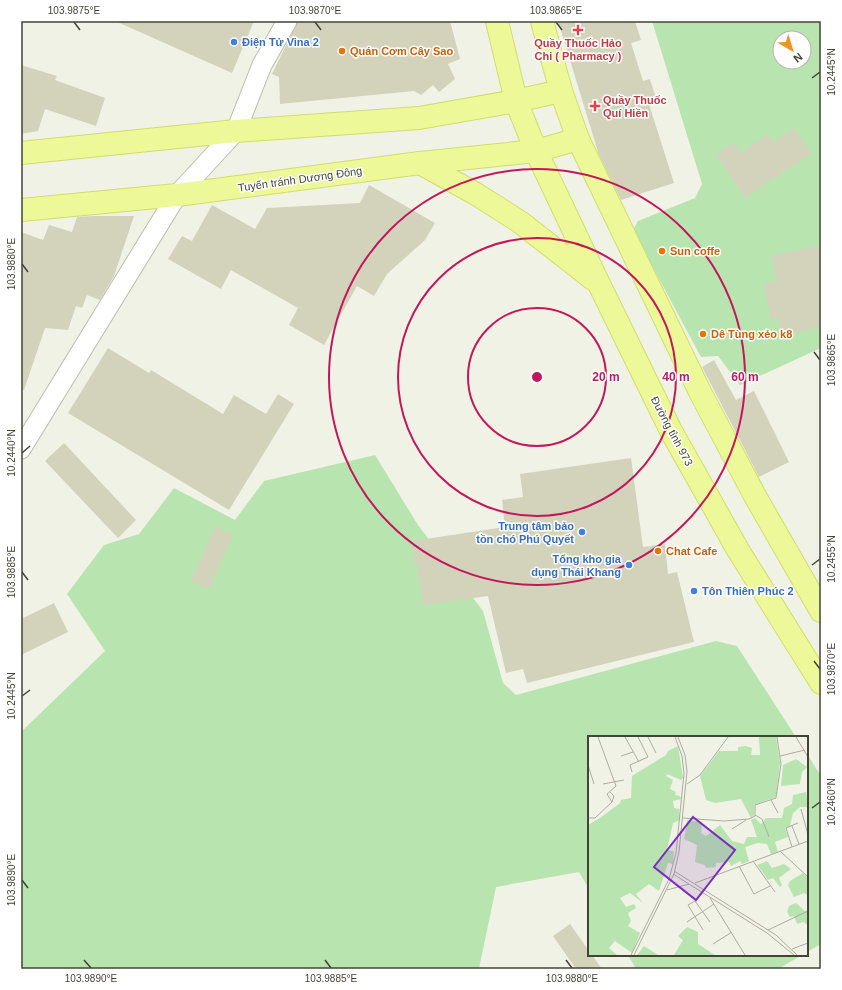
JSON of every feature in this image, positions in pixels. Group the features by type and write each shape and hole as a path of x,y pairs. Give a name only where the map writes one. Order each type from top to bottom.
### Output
{"main road":[{"name":"Đường tỉnh 973","path":"497,21 516,101 536,151 598,282 671,431 738,550 821,683"},
{"path":"542,21 561,91 578,139 700,392 755,496 821,611"},
{"path":"21,153 236,130 419,118 516,101 561,91"},
{"name":"Tuyến tránh Dương Đông","path":"21,210 177,196 420,163 536,151 578,139"},
{"path":"420,163 476,194 520,222 598,282"}],"street":[{"path":"21,449 177,196 236,130 262,65 287,21"}],"green space":[{"path":"652,21 821,21 821,348 740,385 718,356 701,357 633,230 638,221 695,198 702,184"},
{"path":"375,455 418,525 483,611 503,683 516,695 716,641 737,646 795,736 588,736 588,887 579,872 496,887 479,969 21,969 21,732 105,651 67,594 104,545 139,534 174,488 235,520 264,481"},
{"path":"808,756 821,776 821,944 808,951"},
{"path":"629,956 800,956 778,969 636,969"}],"building":[{"path":"115,21 254,21 232,73"},
{"path":"298,21 450,21 460,59 448,64 455,79 439,92 433,85 421,95 414,91 280,104 279,77 272,74"},
{"path":"558,21 635,21 641,40 631,43 643,81 650,79 656,98 648,101 674,183 621,200 599,155"},
{"path":"21,65 57,76 55,80 105,98 96,126 45,109 38,131 21,134"},
{"path":"794,128 812,153 745,198 716,154 734,143 741,153 768,134 774,142"},
{"path":"369,185 435,223 425,240 387,274 374,296 357,286 324,345 289,325 298,308 231,270 221,289 168,259 182,236 192,241 212,205 255,229 267,208 360,203"},
{"path":"134,216 114,276 100,300 87,295 82,308 76,306 68,330 45,328 24,390 21,389 21,232 43,240 49,225 72,232 77,217"},
{"path":"821,245 821,327 782,336 778,318 771,320 764,284 777,281 771,256"},
{"path":"108,348 149,373 151,370 223,414 234,395 266,414 278,394 294,404 229,510 68,413"},
{"path":"714,360 736,400 754,391 789,462 759,477 702,367"},
{"path":"64,443 136,520 118,538 45,461"},
{"path":"631,458 643,547 665,544 668,574 677,572 694,642 527,683 523,669 506,673 488,596 423,605 412,541 505,527 502,500 523,497 520,474"},
{"path":"215,527 233,535 209,589 191,581"},
{"path":"54,603 68,632 21,655 21,619"},
{"path":"570,924 588,950 588,956 593,956 602,969 576,969 553,936"}],"place":[{"name":"Quầy Thuốc Hảo Chi ( Pharmacy )","path":"578,30"},
{"name":"Điện Tử Vina 2","path":"234,42"},
{"name":"Quán Cơm Cây Sao","path":"342,51"},
{"name":"Quầy Thuốc Quí Hiền","path":"595,106"},
{"name":"Sun coffe","path":"662,251"},
{"name":"Dê Tùng xẻo k8","path":"703,334"},
{"name":"Trung tâm bảo tồn chó Phú Quyết","path":"582,532"},
{"name":"Chat Cafe","path":"658,551"},
{"name":"Tổng kho gia dụng Thái Khang","path":"629,565"},
{"name":"Tôn Thiên Phúc 2","path":"694,591"}]}
